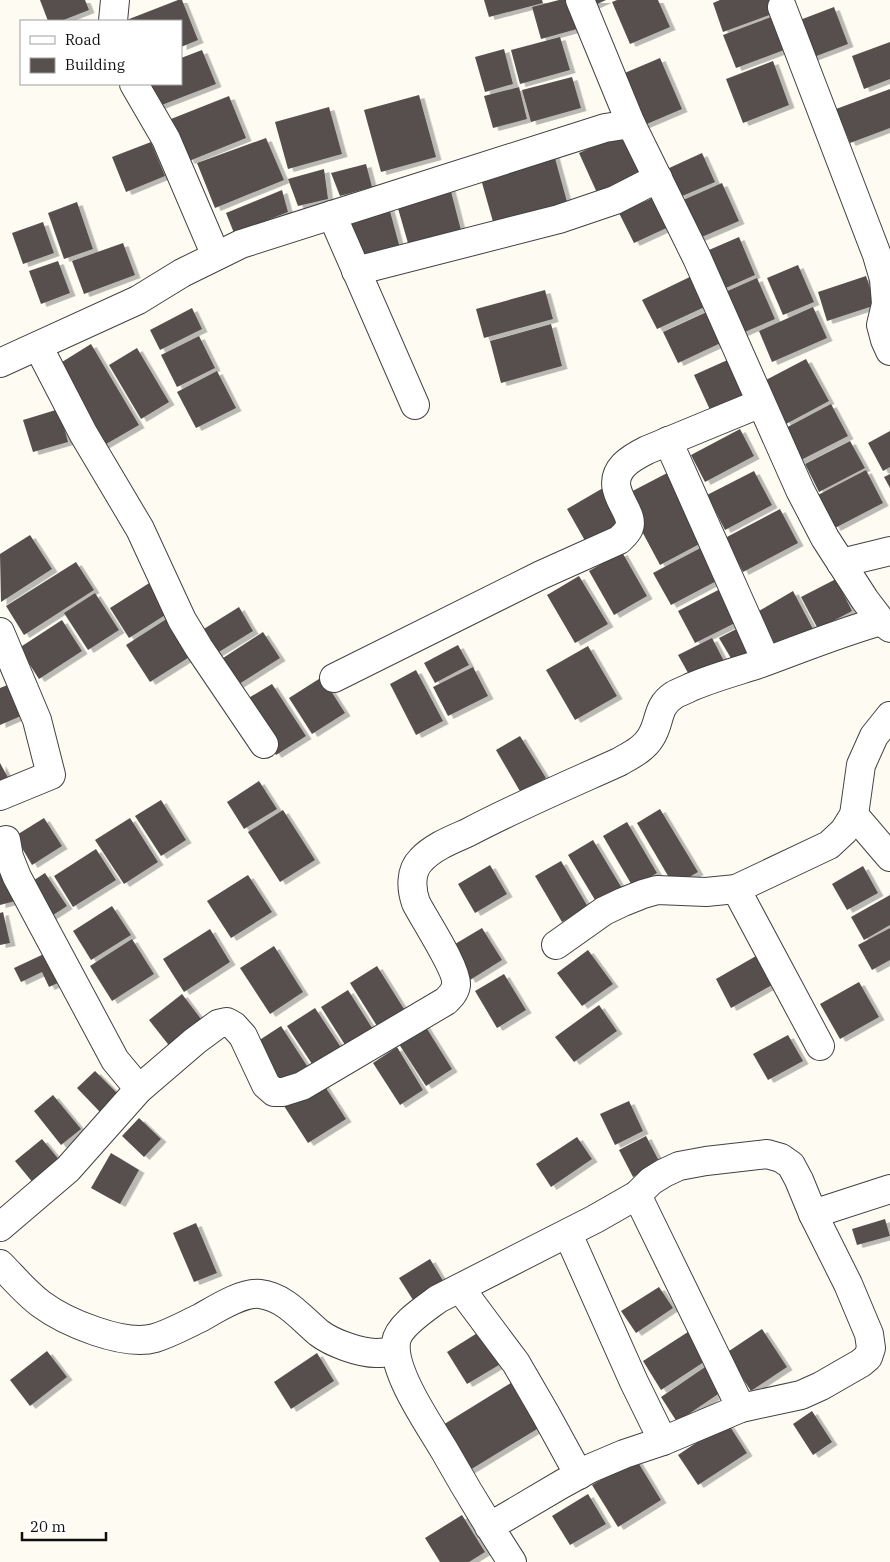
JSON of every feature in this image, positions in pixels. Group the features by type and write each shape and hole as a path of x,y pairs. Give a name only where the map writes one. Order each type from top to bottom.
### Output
{"street":[{"path":"113,20 115,0"},
{"path":"580,0 631,124 697,258 800,490 825,538 864,600 886,625"},
{"path":"782,7 877,255 888,303 881,324 890,351"},
{"path":"135,85 166,139 216,256"},
{"path":"0,363 138,300 182,273 241,244 605,128 631,124"},
{"path":"356,271 559,219 615,200 658,178"},
{"path":"332,215 415,405"},
{"path":"38,346 83,433 140,529 182,620 264,744"},
{"path":"334,678 541,575 618,540 630,526 615,486 617,476 622,467 647,450 761,403"},
{"path":"668,441 766,661"},
{"path":"841,563 890,551"},
{"path":"0,1227 68,1170 139,1090 195,1041 218,1024 227,1022 234,1026 243,1036 266,1085 274,1092 283,1092 302,1086 446,1001 453,993 456,983 453,970 412,893 414,870 420,861 431,851 493,819 619,762 634,753 644,746 652,736 658,714 665,702 675,694 846,631 886,625"},
{"path":"0,632 37,720 50,775 0,796"},
{"path":"556,944 604,911 643,894 657,890 706,892 736,889 829,845 844,831 854,814 861,765 874,736 890,716"},
{"path":"854,814 890,857"},
{"path":"2,834 17,877 96,1028 115,1060 139,1090"},
{"path":"736,889 820,1046"},
{"path":"490,1527 579,1475 624,1454 663,1441 741,1408 801,1395 862,1363 868,1357 871,1348 869,1334 848,1284 791,1165 781,1158 767,1154 680,1166 664,1173 651,1181 636,1195 568,1234 438,1299 416,1314 404,1327 396,1339 395,1352 402,1374 415,1401 490,1527 512,1562"},
{"path":"813,1214 890,1189"},
{"path":"636,1195 741,1408"},
{"path":"568,1234 634,1382 663,1441"},
{"path":"0,1264 54,1314 68,1321 114,1336 133,1340 153,1338 175,1330 243,1296 258,1294 274,1298 289,1306 321,1334 345,1346 375,1353 395,1352"},
{"path":"460,1288 516,1363 546,1413 579,1475"}],"building":[{"path":"40,0 85,0 89,10 64,20 48,20"},
{"path":"182,0 198,40 182,47 182,20 127,20"},
{"path":"484,0 542,0 543,3 489,17"},
{"path":"559,0 569,0 577,29 541,39 532,7"},
{"path":"590,0 606,0 593,6"},
{"path":"617,0 658,0 670,27 630,44 612,2"},
{"path":"720,0 770,0 775,13 723,32 713,3"},
{"path":"834,7 848,44 806,60 792,23"},
{"path":"779,14 792,47 736,68 723,35"},
{"path":"560,37 570,70 520,84 511,50"},
{"path":"890,42 890,79 864,89 852,56"},
{"path":"504,49 513,84 485,92 475,57"},
{"path":"202,50 216,84 154,108 145,85 182,85 182,58"},
{"path":"660,58 682,109 642,126 620,75"},
{"path":"773,61 789,105 743,123 726,79"},
{"path":"572,77 581,108 531,122 522,90"},
{"path":"519,87 527,119 493,128 484,96"},
{"path":"890,89 890,128 850,143 836,109"},
{"path":"419,95 436,157 381,172 364,110"},
{"path":"229,96 246,138 189,161 171,119"},
{"path":"329,107 342,154 288,169 275,122"},
{"path":"622,133 641,174 598,195 579,153"},
{"path":"266,138 284,180 215,208 197,163"},
{"path":"151,142 165,176 126,192 112,157"},
{"path":"553,151 569,209 495,229 479,172"},
{"path":"702,153 715,182 680,197 667,169"},
{"path":"366,164 372,187 340,196 331,173"},
{"path":"324,169 328,199 298,206 288,179"},
{"path":"722,183 739,221 697,239 681,201"},
{"path":"449,184 462,234 410,250 395,198"},
{"path":"282,190 288,212 234,233 226,213"},
{"path":"659,195 673,225 634,243 619,213"},
{"path":"77,202 93,249 64,259 48,213"},
{"path":"388,204 401,252 362,262 349,215"},
{"path":"43,222 54,253 23,264 12,233"},
{"path":"739,237 755,275 719,291 702,253"},
{"path":"123,243 135,275 84,294 72,261"},
{"path":"58,261 70,293 41,304 29,271"},
{"path":"798,265 814,302 783,315 767,278"},
{"path":"696,274 711,304 657,329 642,300"},
{"path":"866,276 876,305 827,321 818,292"},
{"path":"757,278 775,319 740,334 723,293"},
{"path":"545,290 553,319 484,338 476,309"},
{"path":"813,307 827,338 772,362 759,331"},
{"path":"192,308 202,329 160,350 150,330"},
{"path":"713,309 727,340 678,363 663,332"},
{"path":"551,324 562,366 501,383 490,341"},
{"path":"199,336 215,368 177,387 161,355"},
{"path":"91,344 139,425 101,447 54,367"},
{"path":"137,348 169,402 141,419 109,365"},
{"path":"732,358 749,393 711,412 694,375"},
{"path":"806,359 829,401 786,424 764,381"},
{"path":"217,371 236,408 196,428 177,392"},
{"path":"831,404 848,436 797,462 780,431"},
{"path":"59,409 68,442 33,452 23,420"},
{"path":"740,429 754,456 705,482 691,455"},
{"path":"890,431 890,467 883,471 868,443"},
{"path":"850,441 865,468 819,492 805,464"},
{"path":"866,470 883,503 835,528 818,495"},
{"path":"671,471 707,540 660,565 623,496"},
{"path":"754,471 772,505 725,530 707,495"},
{"path":"890,474 890,488 884,477"},
{"path":"603,488 625,525 588,546 567,509"},
{"path":"780,509 798,543 743,572 725,538"},
{"path":"30,535 52,569 1,602 0,554"},
{"path":"708,544 724,577 671,605 653,573"},
{"path":"622,552 647,596 614,615 589,571"},
{"path":"76,562 94,590 24,635 6,606"},
{"path":"579,576 608,624 575,643 547,595"},
{"path":"836,579 852,611 818,629 801,597"},
{"path":"154,580 173,610 129,638 110,608"},
{"path":"722,588 739,621 695,643 678,611"},
{"path":"793,591 813,629 776,647 759,611"},
{"path":"95,593 119,630 88,650 64,613"},
{"path":"239,607 253,631 214,655 199,632"},
{"path":"168,618 191,656 150,682 126,645"},
{"path":"62,620 82,651 39,679 19,648"},
{"path":"744,625 758,655 735,665 719,638"},
{"path":"263,632 280,658 236,686 220,660"},
{"path":"712,638 725,663 692,680 678,655"},
{"path":"458,645 469,665 435,683 424,663"},
{"path":"588,646 617,696 575,720 546,670"},
{"path":"473,667 488,696 448,716 433,687"},
{"path":"416,670 443,721 416,735 390,684"},
{"path":"322,677 345,713 312,734 289,698"},
{"path":"15,682 28,713 0,725 0,688"},
{"path":"272,684 306,736 276,755 242,702"},
{"path":"520,736 546,778 521,793 496,750"},
{"path":"0,763 11,783 0,789"},
{"path":"259,781 277,809 244,829 227,802"},
{"path":"161,800 186,840 161,856 135,816"},
{"path":"660,809 698,872 674,886 637,823"},
{"path":"283,810 315,860 280,882 248,832"},
{"path":"44,818 62,846 32,865 15,836"},
{"path":"130,818 158,862 124,884 95,840"},
{"path":"627,822 657,873 633,887 603,836"},
{"path":"593,840 623,890 598,905 568,855"},
{"path":"96,849 116,880 73,907 54,876"},
{"path":"561,861 588,907 562,922 535,876"},
{"path":"490,865 507,894 475,913 458,884"},
{"path":"863,866 878,893 847,910 832,884"},
{"path":"0,871 19,900 0,905"},
{"path":"45,873 67,906 47,919 25,886"},
{"path":"248,875 272,912 231,938 207,901"},
{"path":"890,895 890,925 864,940 851,917"},
{"path":"112,906 131,935 91,960 73,931"},
{"path":"3,912 10,943 0,945 0,913"},
{"path":"482,928 502,960 470,980 450,947"},
{"path":"890,928 890,960 872,970 858,945"},
{"path":"210,929 230,962 184,992 163,959"},
{"path":"132,939 154,974 112,1001 90,966"},
{"path":"274,946 303,992 270,1014 240,968"},
{"path":"588,950 613,984 582,1006 557,973"},
{"path":"46,953 60,982 49,987 42,972 21,982 14,968"},
{"path":"756,956 772,985 731,1008 716,979"},
{"path":"377,966 409,1017 382,1034 350,983"},
{"path":"504,974 526,1010 497,1028 475,991"},
{"path":"859,982 879,1017 840,1039 820,1004"},
{"path":"348,990 374,1031 347,1048 321,1007"},
{"path":"182,994 204,1023 171,1048 149,1020"},
{"path":"599,1005 617,1031 574,1062 555,1037"},
{"path":"315,1008 344,1052 316,1070 287,1026"},
{"path":"424,1024 452,1069 426,1086 397,1041"},
{"path":"281,1026 311,1072 284,1089 255,1043"},
{"path":"788,1035 803,1061 768,1080 753,1054"},
{"path":"397,1047 423,1090 400,1105 373,1063"},
{"path":"95,1071 118,1094 100,1112 77,1088"},
{"path":"322,1082 346,1119 308,1143 284,1106"},
{"path":"53,1095 81,1129 61,1145 34,1111"},
{"path":"629,1101 643,1131 615,1145 600,1114"},
{"path":"139,1118 161,1139 144,1157 122,1136"},
{"path":"646,1136 660,1163 633,1177 619,1150"},
{"path":"577,1137 592,1159 551,1187 536,1164"},
{"path":"42,1139 61,1162 34,1184 15,1161"},
{"path":"111,1153 139,1170 120,1204 91,1188"},
{"path":"885,1219 890,1236 857,1245 852,1229"},
{"path":"196,1223 217,1273 194,1282 173,1233"},
{"path":"430,1259 445,1284 415,1303 399,1278"},
{"path":"659,1287 673,1308 636,1333 621,1311"},
{"path":"762,1329 787,1367 751,1391 726,1353"},
{"path":"691,1330 710,1358 661,1390 643,1361"},
{"path":"479,1332 499,1365 467,1384 447,1352"},
{"path":"47,1351 67,1377 30,1406 10,1380"},
{"path":"317,1353 334,1381 291,1409 274,1382"},
{"path":"708,1365 724,1390 677,1422 661,1397"},
{"path":"514,1381 542,1426 465,1473 438,1428"},
{"path":"812,1411 832,1442 813,1455 793,1424"},
{"path":"727,1422 747,1453 698,1485 678,1455"},
{"path":"636,1459 661,1500 618,1527 592,1485"},
{"path":"588,1494 606,1524 570,1545 552,1516"},
{"path":"462,1515 485,1552 469,1562 440,1562 425,1538"}]}
